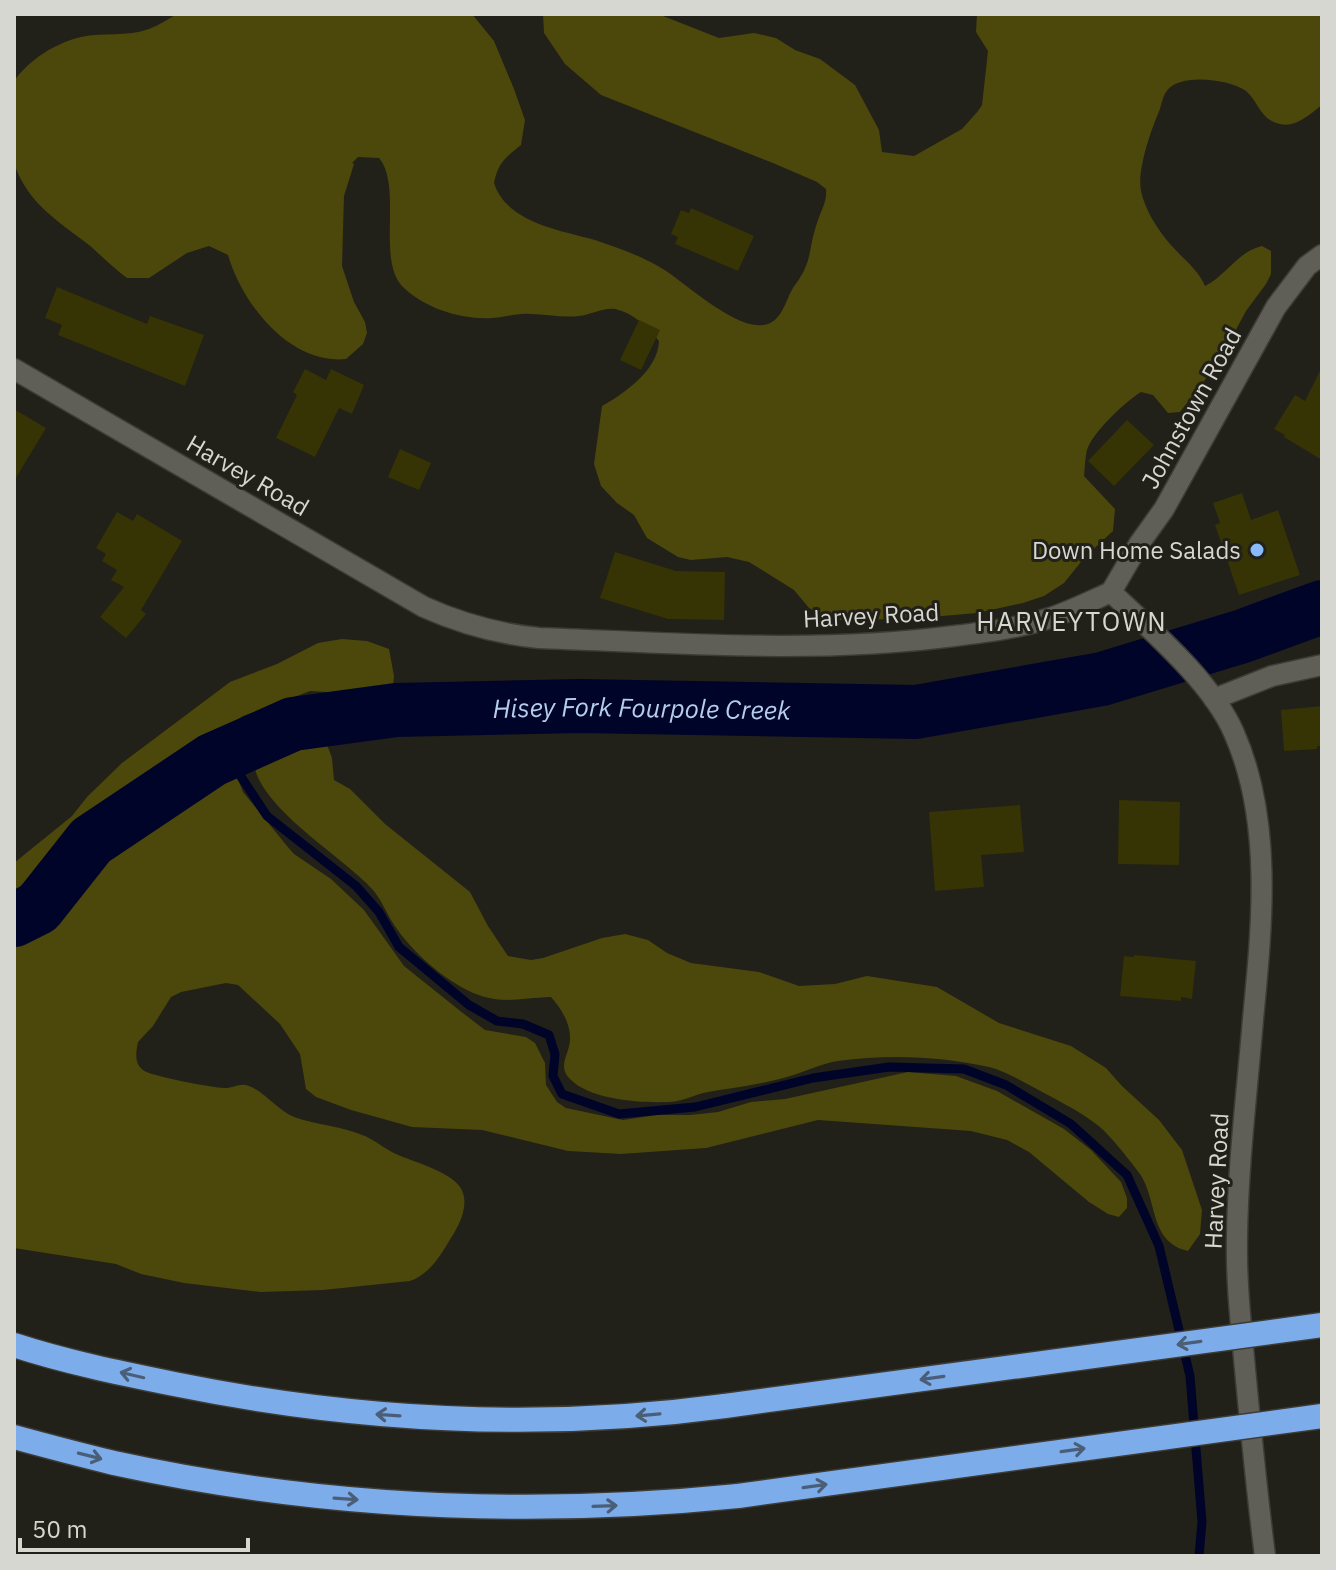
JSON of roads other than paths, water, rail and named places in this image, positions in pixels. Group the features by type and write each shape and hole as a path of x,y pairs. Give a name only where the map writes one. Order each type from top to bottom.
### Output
{"highway":[{"path":"14,1345 140,1377 250,1400 359,1413 466,1420 550,1421 650,1415 725,1406 1322,1325"},
{"path":"14,1437 129,1466 332,1498 444,1507 551,1508 659,1504 738,1496 1322,1416"}],"street":[{"name":"Johnstown Road","path":"1111,592 1164,509 1276,307 1307,266 1322,255"},
{"name":"Harvey Road","path":"14,369 424,607 506,635 772,645 878,643 1021,626 1050,618 1111,592 1214,699 1233,731 1247,770 1256,810 1261,872 1260,942 1240,1160 1237,1239 1239,1298 1265,1556"},
{"path":"1214,699 1272,676 1322,665"}],"waterway":[{"name":"Hisey Fork Fourpole Creek","path":"14,920 38,908 91,841 212,760 293,724 396,710 580,706 916,712 1102,679 1243,636 1322,607"},
{"path":"226,754 267,816 356,886 379,912 399,947 469,1005 497,1021 523,1024 549,1035 555,1054 553,1076 562,1094 619,1114 695,1107 813,1078 889,1067 964,1069 1006,1085 1071,1124 1127,1175 1159,1246 1190,1376 1202,1522 1199,1556"}],"place":[{"name":"Down Home Salads","path":"1257,550"}],"district":[{"name":"HARVEYTOWN","path":"1072,621"}]}
